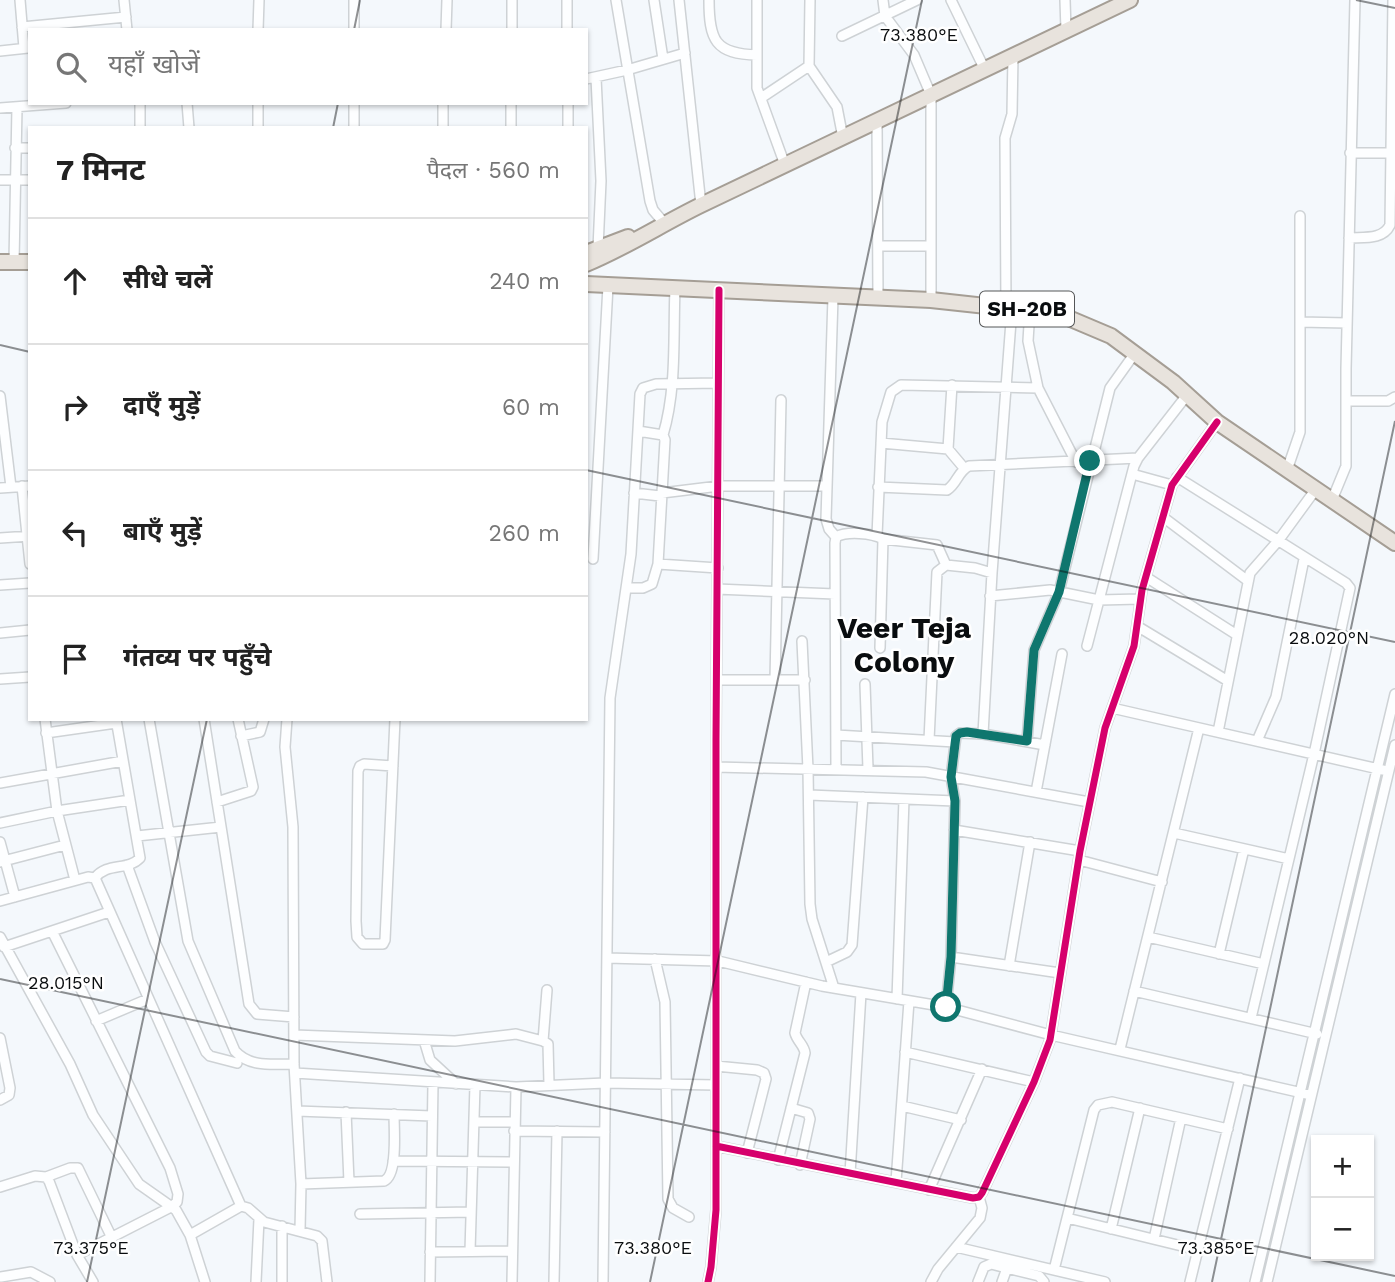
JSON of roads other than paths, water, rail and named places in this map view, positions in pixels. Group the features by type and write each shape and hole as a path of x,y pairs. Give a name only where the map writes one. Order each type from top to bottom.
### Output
{"main road":[{"path":"592,250 659,226 1130,0"},
{"path":"588,263 643,238 659,226"},
{"path":"7,262 28,262"},
{"path":"0,271 28,271"},
{"name":"SH-20B","path":"588,284 930,300 1059,314 1103,331 1135,353 1217,422 1395,543"}],"street":[{"path":"0,51 27,48 20,0"},
{"path":"124,0 127,28"},
{"path":"258,28 259,0"},
{"path":"354,0 354,28"},
{"path":"446,28 447,0"},
{"path":"512,0 512,28"},
{"path":"567,0 568,28"},
{"path":"616,0 650,201 659,226"},
{"path":"654,0 663,59"},
{"path":"679,0 701,205"},
{"path":"709,0 709,29 713,36 727,51 757,55"},
{"path":"757,0 757,88 785,165"},
{"path":"810,0 809,66 836,107 843,138"},
{"path":"883,0 885,16 914,55 931,95 930,300"},
{"path":"842,36 917,0"},
{"path":"951,0 985,70"},
{"path":"1065,0 1066,30"},
{"path":"1332,500 1346,466 1355,0"},
{"path":"1349,238 1387,233 1391,217 1393,0"},
{"path":"22,27 126,17"},
{"path":"592,250 601,181 591,79 685,52"},
{"path":"983,734 990,596 1006,388 1009,307 1005,138 1012,114 1013,55"},
{"path":"761,98 809,66"},
{"path":"0,108 42,105"},
{"path":"140,105 141,126"},
{"path":"187,105 189,126"},
{"path":"258,105 258,126"},
{"path":"354,105 354,126"},
{"path":"443,105 443,126"},
{"path":"511,105 511,126"},
{"path":"568,105 568,126"},
{"path":"7,262 17,107"},
{"path":"877,121 878,298"},
{"path":"15,148 28,148"},
{"path":"1350,153 1390,153"},
{"path":"0,180 28,180"},
{"path":"1287,470 1300,432 1300,216"},
{"path":"879,246 931,246"},
{"path":"593,559 608,286"},
{"path":"625,588 643,588 652,584 658,564 665,440 663,435 672,384 675,288"},
{"path":"708,1282 716,1210 719,290"},
{"path":"833,297 826,524 836,537 836,769"},
{"path":"1030,309 1028,341 1038,388 1076,462"},
{"path":"1300,322 1347,323"},
{"path":"1027,741 1034,650 1059,592 1110,388 1135,353"},
{"path":"603,1282 611,683 631,554 640,394 643,388 656,384 718,383"},
{"path":"880,648 878,487 883,416 891,392 901,385 1038,388"},
{"path":"952,385 948,449 964,468"},
{"path":"1087,646 1138,458 1187,395"},
{"path":"0,396 1,422 11,487"},
{"path":"1346,401 1388,401 1394,398"},
{"path":"775,680 781,400"},
{"path":"931,1282 938,1269 979,1218 982,1208 979,1197 1034,1082 1051,1035 1089,802 1105,728 1134,646 1140,599 1174,481 1217,422"},
{"path":"638,431 663,435"},
{"path":"881,443 948,449"},
{"path":"878,487 942,491 952,487 964,468 969,466 1138,458"},
{"path":"1132,474 1174,481 1278,541 1350,588 1314,754 1251,1018"},
{"path":"0,488 26,486 28,536 0,538"},
{"path":"634,493 660,496 662,493 719,486 827,486"},
{"path":"1218,733 1248,581 1255,565 1278,541 1315,489"},
{"path":"1163,517 1248,581"},
{"path":"836,537 841,534 935,545 948,543"},
{"path":"935,545 940,549 946,565"},
{"path":"1257,741 1276,697 1304,559"},
{"path":"658,564 718,568"},
{"path":"929,740 935,579 941,567 946,565 992,573"},
{"path":"1146,577 1237,635"},
{"path":"0,585 28,583"},
{"path":"717,589 835,594"},
{"path":"990,596 1045,590 1099,600 1140,599"},
{"path":"1137,626 1228,681"},
{"path":"0,634 28,630"},
{"path":"802,641 809,795 810,904 812,919 834,988"},
{"path":"1036,792 1062,654"},
{"path":"0,680 28,677"},
{"path":"718,680 805,680"},
{"path":"865,684 868,769"},
{"path":"1255,1282 1395,694"},
{"path":"1112,708 1389,771"},
{"path":"44,721 57,811 75,880"},
{"path":"46,733 116,721 140,858 136,863 105,869 95,878"},
{"path":"149,721 188,941 241,1058 252,1063 475,1086 605,1083 716,1085"},
{"path":"204,721 250,1004 257,1014 294,1017"},
{"path":"217,802 251,792 252,780 238,721"},
{"path":"241,736 260,732 263,721"},
{"path":"287,721 285,747 293,827 294,1035 301,1184 300,1230"},
{"path":"393,766 364,764 358,771 356,929 359,941 363,944 383,944 385,940 396,721"},
{"path":"1120,1049 1199,728"},
{"path":"946,1007 951,957 955,801 951,777 955,742 960,733 1045,744"},
{"path":"836,736 955,742"},
{"path":"1267,1282 1395,745"},
{"path":"0,783 123,761"},
{"path":"716,767 926,772 1089,802"},
{"path":"809,795 955,801"},
{"path":"826,962 847,952 852,945 863,797"},
{"path":"897,999 904,799"},
{"path":"0,823 130,800"},
{"path":"137,836 221,827"},
{"path":"954,830 1030,842 1162,882"},
{"path":"1174,833 1289,859"},
{"path":"0,842 2,862 15,897"},
{"path":"1009,965 1030,842"},
{"path":"2,862 65,845"},
{"path":"1219,954 1244,849"},
{"path":"127,865 155,942 206,1052 210,1056 237,1063"},
{"path":"0,901 75,880 95,878"},
{"path":"95,878 148,999 182,1068 241,1206"},
{"path":"109,912 52,931 1,940 70,1064 93,1115 139,1184 176,1210 190,1235 205,1282"},
{"path":"52,931 170,1168 178,1199 171,1207 77,1255"},
{"path":"1148,937 1264,964"},
{"path":"951,957 1060,973"},
{"path":"607,958 718,961 834,988 946,1007 1051,1035 1311,1095"},
{"path":"655,959 665,1002 668,1199 673,1208 689,1217"},
{"path":"778,1160 804,1053 795,1033 806,982"},
{"path":"543,1041 547,990"},
{"path":"1134,991 1324,1035"},
{"path":"850,1174 861,993"},
{"path":"96,1021 148,999"},
{"path":"896,1182 909,1001"},
{"path":"294,1035 455,1041 516,1034 548,1044 550,1084"},
{"path":"0,1038 10,1087 9,1095 0,1100"},
{"path":"424,1040 430,1060 456,1084"},
{"path":"905,1052 1034,1082"},
{"path":"716,1066 764,1073 766,1079 747,1153"},
{"path":"929,1190 982,1069"},
{"path":"1190,1282 1240,1078"},
{"path":"430,1282 433,1083"},
{"path":"470,1251 475,1086"},
{"path":"512,1282 516,1087"},
{"path":"1054,1270 1094,1110 1104,1102 1228,1129"},
{"path":"902,1106 961,1119"},
{"path":"791,1108 808,1113 810,1119 800,1165"},
{"path":"1111,1228 1140,1108"},
{"path":"297,1111 432,1116"},
{"path":"346,1112 349,1182"},
{"path":"301,1184 390,1179 394,1114"},
{"path":"1154,1239 1181,1118"},
{"path":"474,1122 557,1131 605,1132"},
{"path":"554,1282 557,1131"},
{"path":"716,1146 800,1165 979,1197"},
{"path":"393,1161 513,1162"},
{"path":"0,1187 35,1176 46,1177 70,1168 78,1168 112,1238"},
{"path":"46,1177 77,1255 93,1282"},
{"path":"190,1235 241,1206 248,1208 259,1219 317,1236 322,1241 327,1282"},
{"path":"360,1214 471,1212"},
{"path":"1067,1218 1198,1250"},
{"path":"256,1282 259,1219"},
{"path":"282,1226 282,1282"},
{"path":"956,1247 1105,1282"},
{"path":"430,1252 511,1251"},
{"path":"978,1282 988,1264 1007,1268 1024,1277 1040,1276 1044,1282"},
{"path":"1002,1282 1007,1268"},
{"path":"2,1282 0,1275 31,1272 50,1282"}],"district":[{"name":"Veer Teja Colony","path":"904,645"}]}
